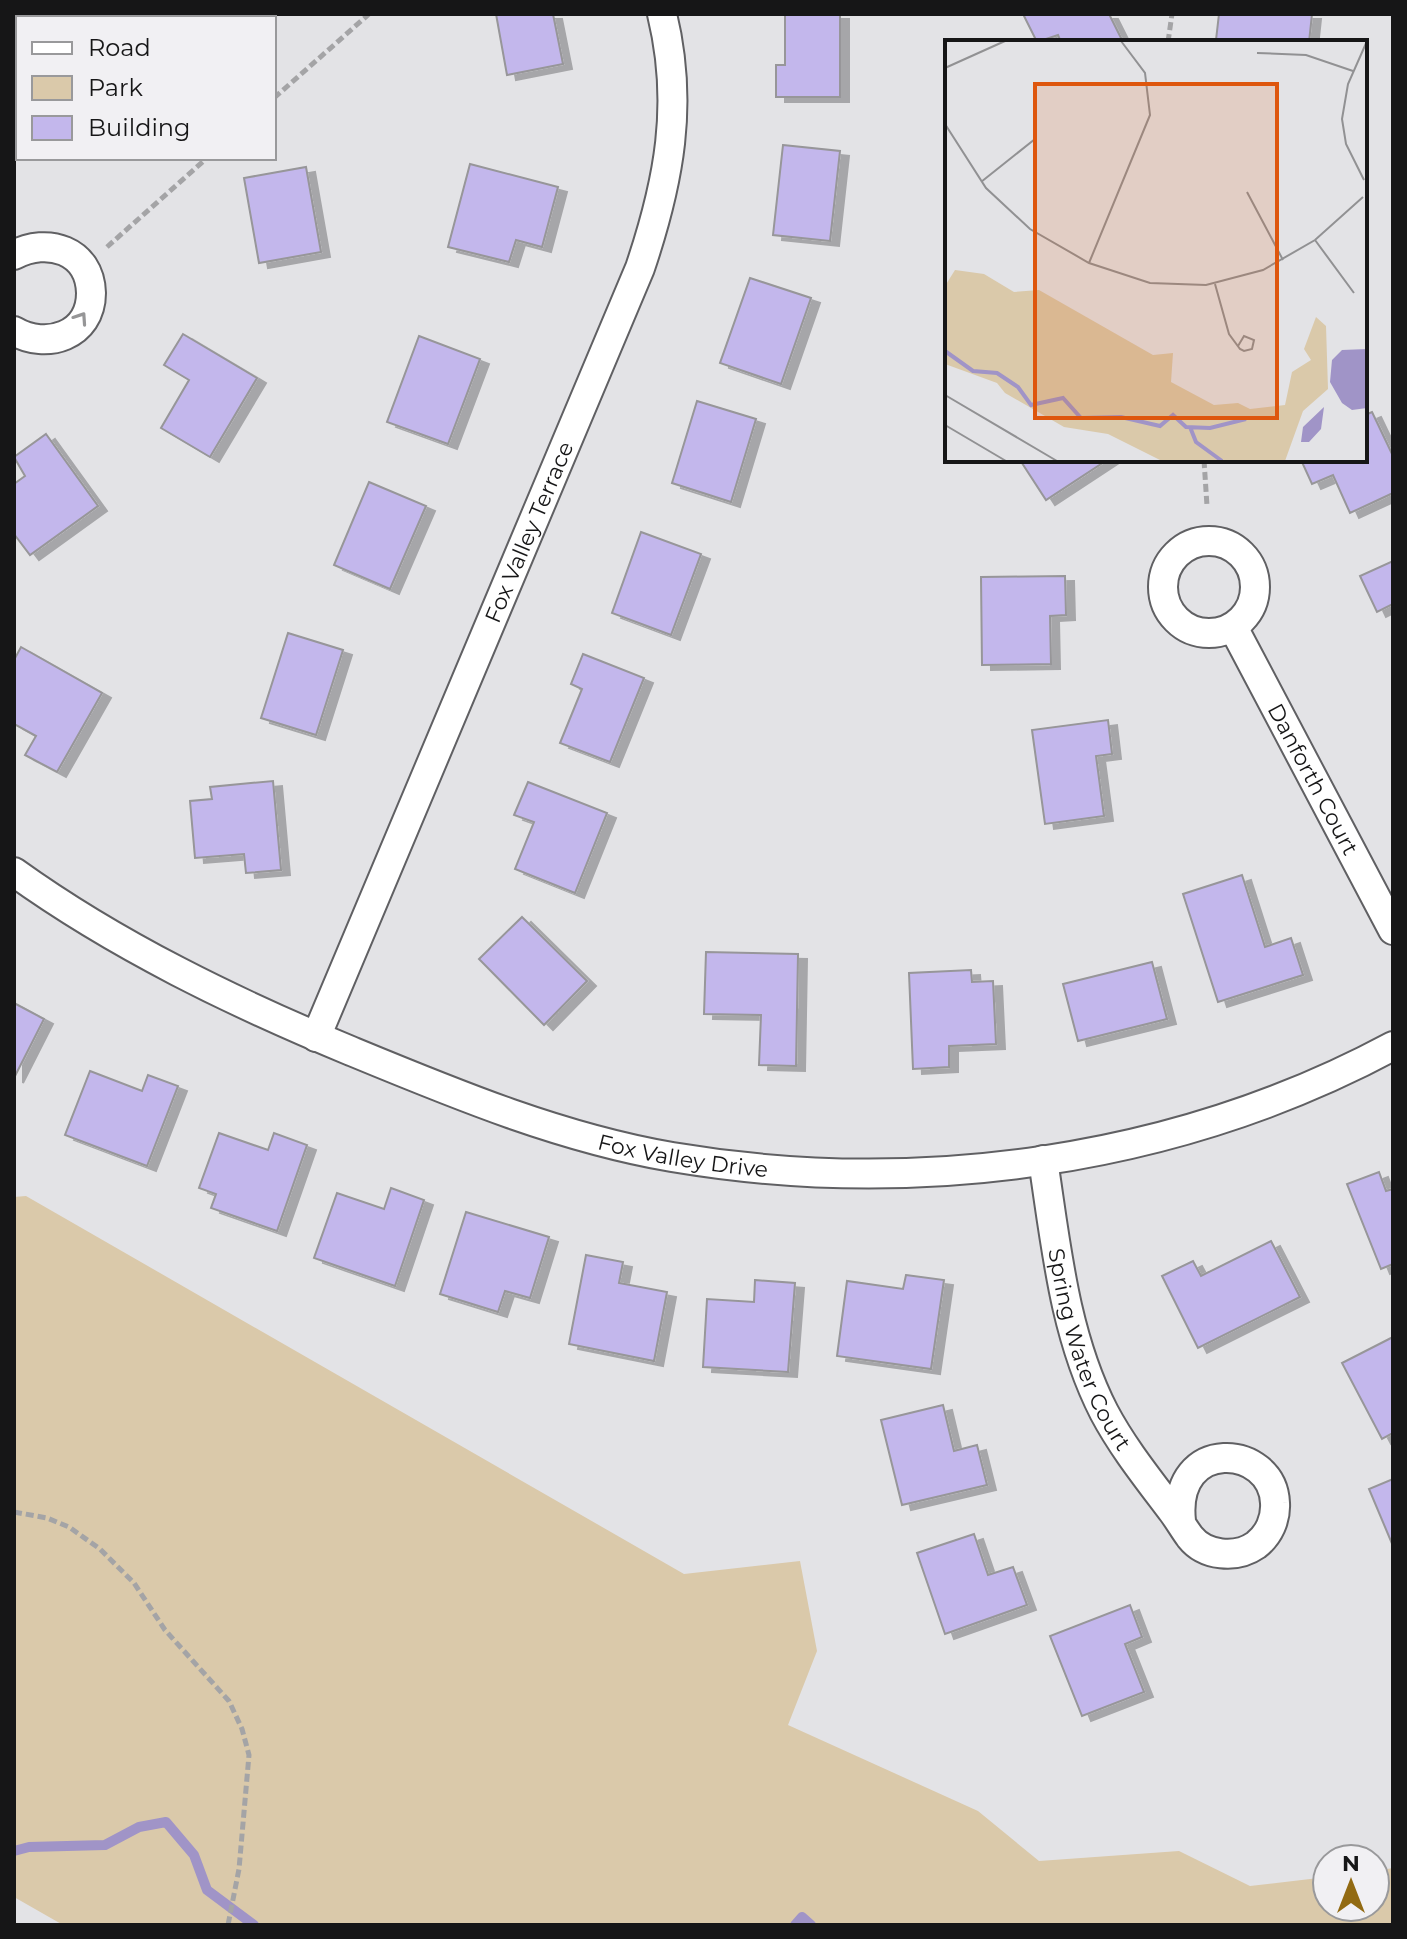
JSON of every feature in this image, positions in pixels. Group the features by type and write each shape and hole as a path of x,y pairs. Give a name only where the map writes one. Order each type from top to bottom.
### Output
{"street":[{"name":"Fox Valley Terrace","path":"316,1037 640,268 657,218 673,133 668,39 662,14"},
{"path":"14,255 40,245 65,251 82,265 91,293 82,321 71,332 43,341 14,331"},
{"name":"Danforth Court","path":"1233,627 1393,930"},
{"name":"Fox Valley Drive","path":"14,872 148,955 316,1037 437,1086 590,1138 669,1156 743,1167 887,1174 1043,1160 1147,1140 1257,1107 1325,1080 1393,1046"},
{"name":"Spring Water Court","path":"1043,1160 1064,1293 1090,1381 1105,1414 1129,1452 1181,1521"}],"path":[{"path":"276,96 369,14"},
{"path":"1168,40 1172,14"},
{"path":"107,247 205,160"},
{"path":"1204,462 1207,506"},
{"path":"14,1512 47,1518 69,1527 100,1549 134,1583 165,1630 229,1701 242,1729 249,1755 239,1869 228,1925"}],"green space":[{"path":"26,1196 684,1574 800,1561 817,1651 788,1725 978,1811 1039,1861 1179,1851 1250,1886 1311,1879 1311,1923 1391,1923 1393,1868 1393,1925 63,1925 14,1897 14,1197"}],"building":[{"path":"79,14 171,14 171,16"},
{"path":"496,14 553,14 563,64 507,75"},
{"path":"785,14 840,14 840,97 776,97 776,65 785,65"},
{"path":"1023,14 1109,14 1122,40 1060,40 1058,35 1036,40"},
{"path":"1219,14 1312,14 1309,40 1216,40"},
{"path":"14,65 16,117 14,118"},
{"path":"783,145 840,151 830,241 773,235"},
{"path":"470,164 558,187 542,247 516,240 509,262 448,247"},
{"path":"306,167 321,252 259,263 244,178"},
{"path":"750,278 811,298 781,384 720,363"},
{"path":"183,334 257,378 210,457 161,428 189,380 164,365"},
{"path":"419,336 480,359 448,444 387,422"},
{"path":"697,401 756,419 731,502 672,483"},
{"path":"1372,412 1393,456 1393,493 1350,513 1333,475 1312,484 1302,462 1367,462 1367,414"},
{"path":"46,434 98,506 30,555 14,534 14,484 25,476 14,457"},
{"path":"1021,462 1104,462 1046,500"},
{"path":"369,482 426,506 390,589 334,565"},
{"path":"641,532 701,554 671,635 612,613"},
{"path":"1393,561 1393,604 1377,612 1360,576"},
{"path":"1065,576 1066,615 1050,616 1051,664 982,665 981,577"},
{"path":"288,633 343,650 316,735 261,718"},
{"path":"21,647 102,693 57,772 25,755 36,736 14,724 14,660"},
{"path":"583,654 644,678 610,762 560,743 582,689 571,684"},
{"path":"1108,720 1112,754 1096,756 1104,816 1045,824 1032,730"},
{"path":"273,781 281,870 246,873 244,854 195,858 190,801 212,799 210,787"},
{"path":"528,782 607,813 575,893 515,869 534,822 514,815"},
{"path":"1242,875 1265,947 1291,938 1303,975 1218,1002 1183,894"},
{"path":"522,917 587,981 544,1025 479,959"},
{"path":"706,952 798,954 796,1066 759,1065 761,1015 704,1014"},
{"path":"1152,962 1167,1019 1078,1041 1063,984"},
{"path":"971,970 972,982 993,981 996,1044 949,1046 949,1067 913,1069 909,973"},
{"path":"14,1003 44,1019 14,1078"},
{"path":"90,1071 142,1091 148,1075 178,1086 147,1166 65,1135"},
{"path":"219,1133 268,1150 274,1133 307,1145 277,1231 211,1208 216,1194 199,1188"},
{"path":"1379,1172 1386,1191 1393,1189 1393,1264 1381,1269 1347,1184"},
{"path":"391,1188 424,1200 395,1286 314,1258 337,1193 384,1209"},
{"path":"466,1212 549,1237 530,1298 505,1291 498,1312 440,1294"},
{"path":"1271,1241 1300,1297 1198,1348 1162,1276 1193,1261 1201,1276"},
{"path":"586,1255 623,1262 619,1283 667,1292 654,1361 569,1344"},
{"path":"906,1275 944,1280 931,1369 837,1356 847,1281 903,1289"},
{"path":"755,1280 795,1283 788,1372 703,1367 707,1299 754,1302"},
{"path":"1393,1337 1393,1433 1382,1439 1342,1363"},
{"path":"943,1405 954,1451 977,1445 987,1485 902,1505 881,1420"},
{"path":"1393,1479 1393,1546 1369,1489"},
{"path":"974,1534 988,1575 1013,1567 1027,1605 945,1634 917,1553"},
{"path":"1130,1605 1142,1637 1125,1644 1144,1692 1082,1716 1050,1636"}],"waterway":[{"path":"14,1851 29,1847 105,1845 139,1827 166,1822 194,1855 207,1890 254,1925"},
{"path":"795,1925 802,1917 811,1925"}]}
